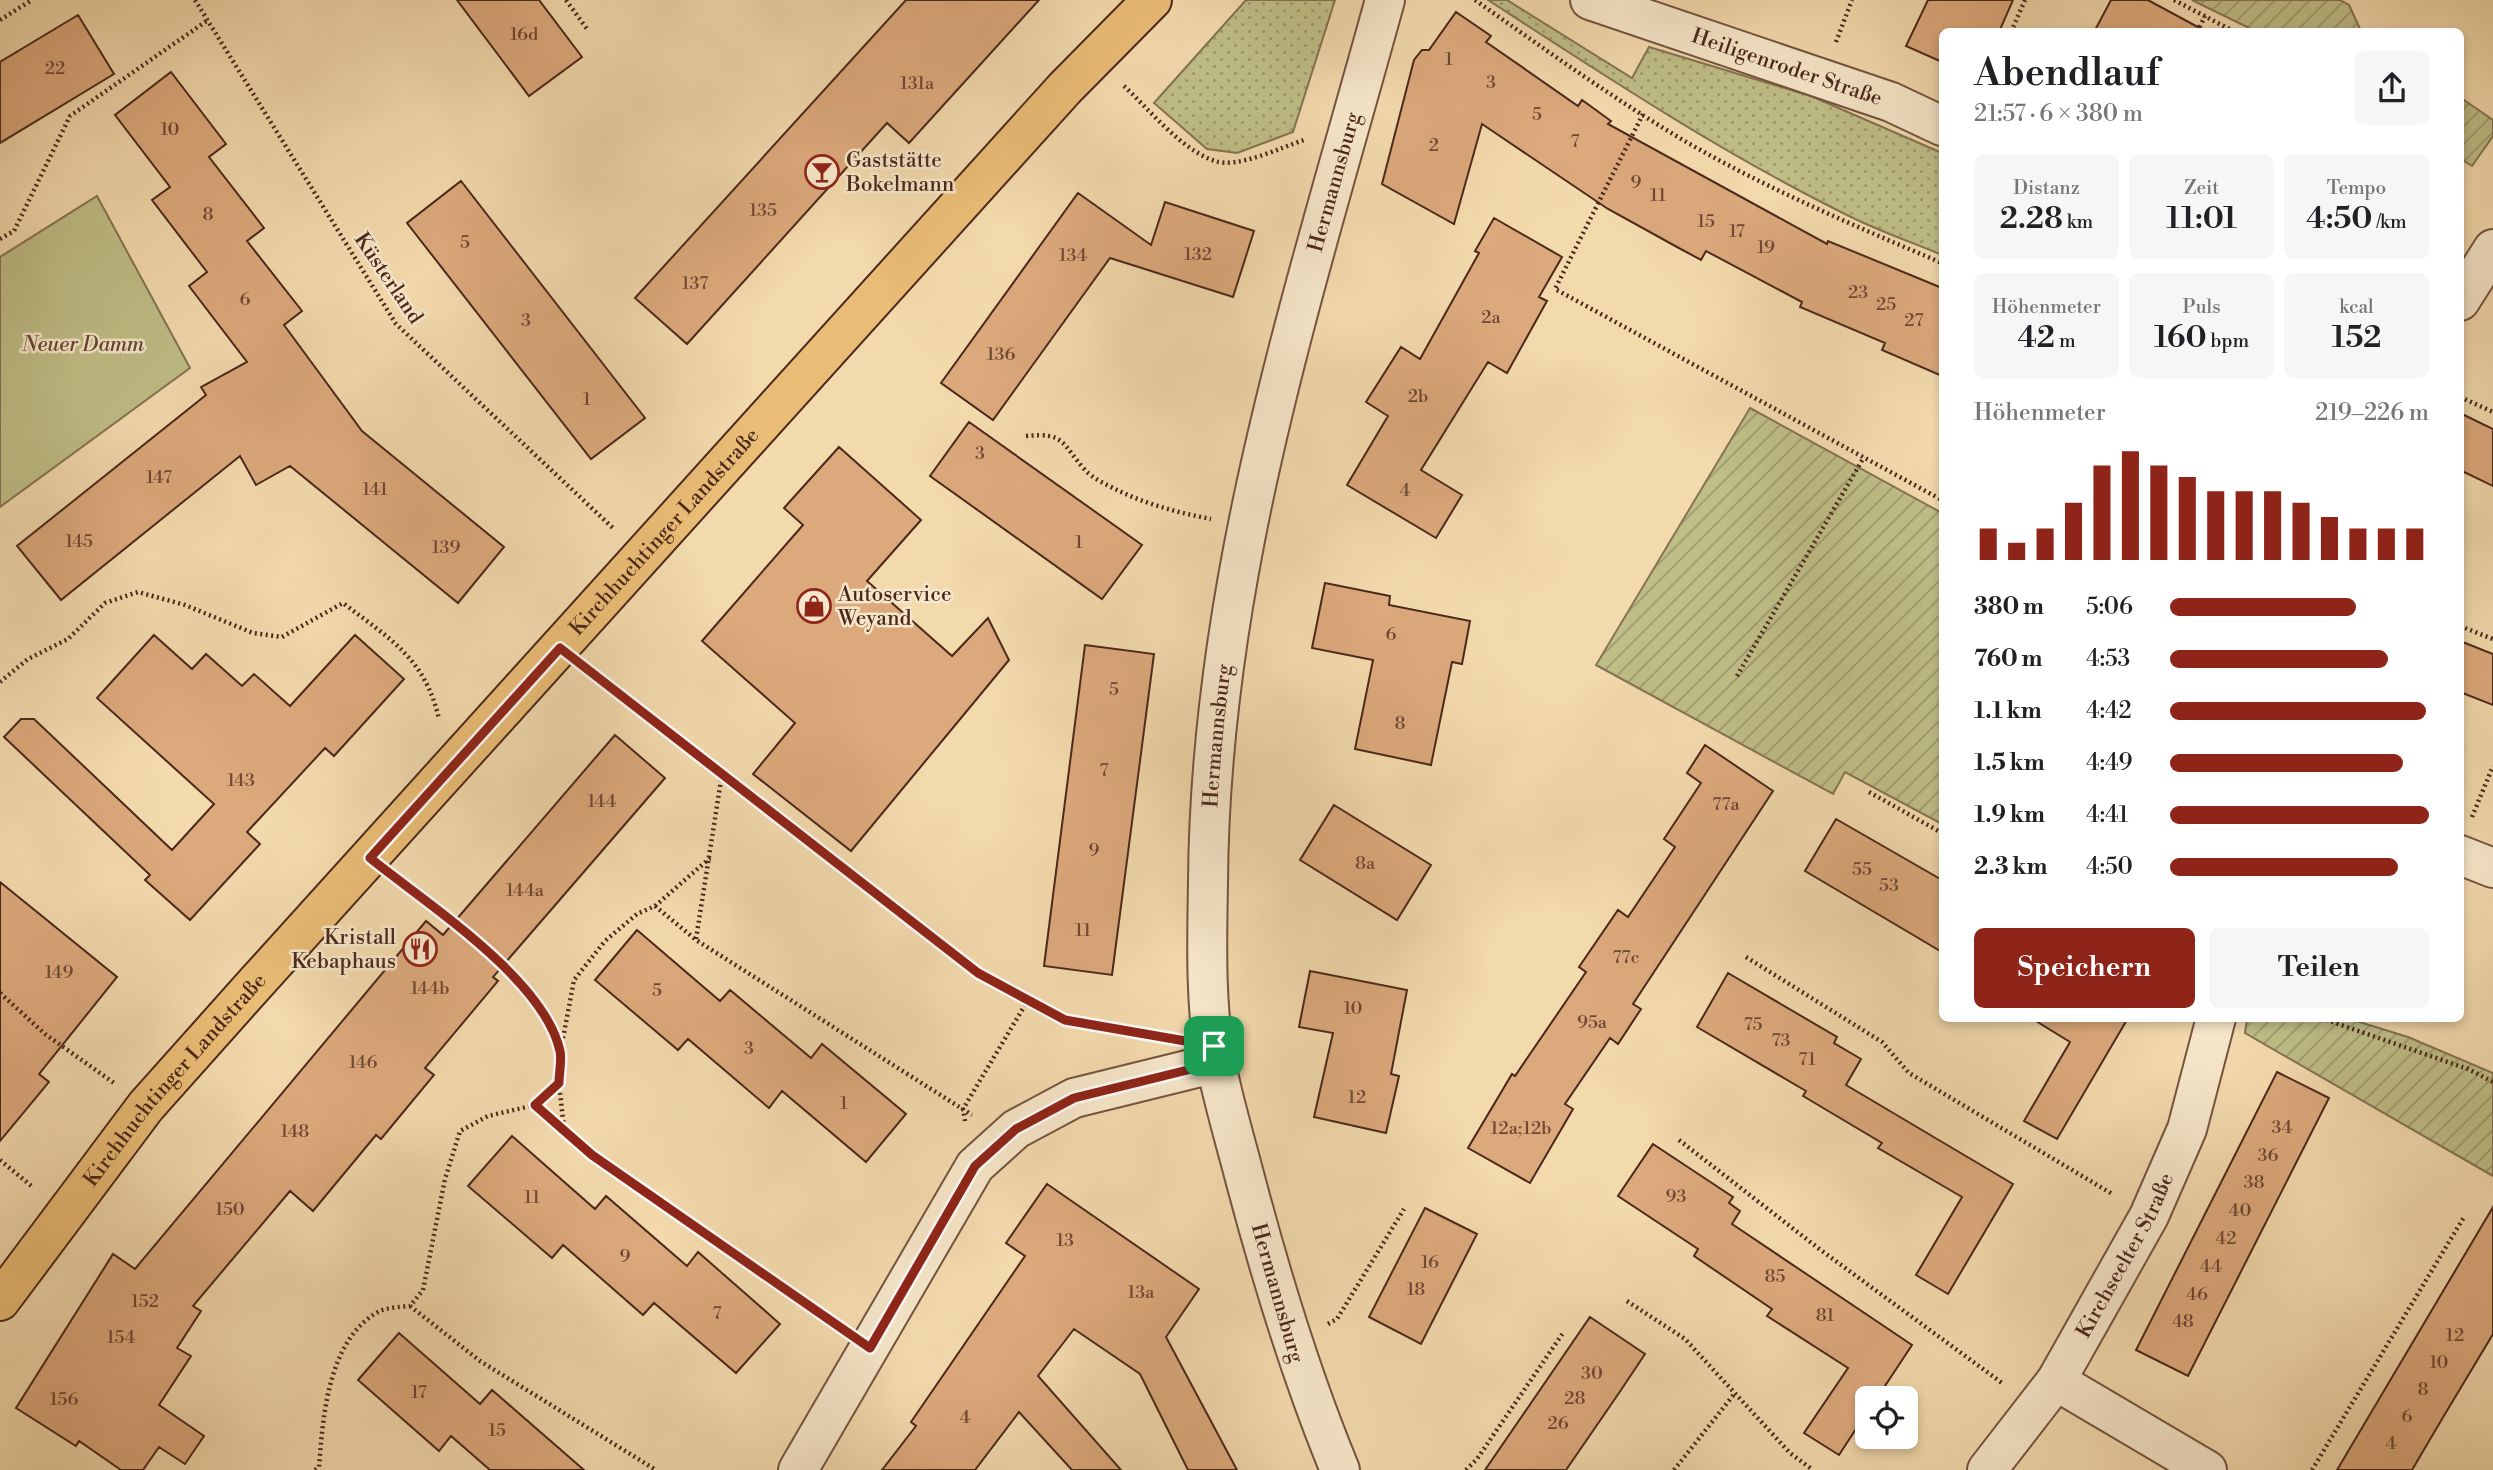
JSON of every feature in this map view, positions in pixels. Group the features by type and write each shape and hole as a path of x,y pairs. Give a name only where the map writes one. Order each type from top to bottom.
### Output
{"main road":[{"name":"Kirchhuchtinger Landstraße","path":"0,1301 146,1106 643,555 1095,59 1152,0"}],"street":[{"name":"Hermannsburg","path":"1340,1470 1311,1401 1292,1343 1215,1054 1207,944 1208,827 1219,696 1245,526 1284,365 1385,0"},
{"name":"Heiligenroder Straße","path":"1590,0 1891,102 1939,124"},
{"path":"2464,295 2493,249"},
{"path":"2465,838 2493,868"},
{"name":"Kirchseelter Straße","path":"1987,1470 2046,1394 2149,1216 2187,1129 2215,1022"},
{"path":"798,1470 975,1166 1016,1129 1074,1098 1215,1054"},
{"path":"2046,1394 2207,1470"}],"path":[{"path":"0,20 32,0"},
{"name":"Küsterland","path":"195,0 396,324 643,555"},
{"path":"566,0 587,29"},
{"path":"1475,0 1684,140 1831,215 1939,262"},
{"path":"2013,28 2025,0"},
{"path":"2174,0 2228,28"},
{"path":"2199,28 2205,16"},
{"path":"0,239 15,231 70,117 208,20"},
{"path":"1095,59 1182,140 1217,162 1243,161 1350,123"},
{"path":"1643,114 1555,289 1939,498"},
{"path":"2464,399 2493,412"},
{"path":"1026,436 1050,433 1068,445 1086,472 1118,491 1183,514 1245,526"},
{"path":"1737,676 1864,457"},
{"path":"0,682 28,659 68,639 105,603 138,592 185,605 253,632 282,637 343,603 408,653 433,694 451,769"},
{"path":"2464,628 2493,639"},
{"path":"560,648 978,973 1065,1020 1215,1054"},
{"path":"2465,838 2493,766"},
{"path":"696,940 722,774"},
{"path":"1869,792 1939,831"},
{"path":"370,858 514,973 544,1012 560,1052"},
{"path":"564,1130 559,1083 560,1052 574,980 605,941 637,914 654,906 710,858"},
{"path":"654,906 696,940 747,971 808,1014 1007,1138"},
{"path":"1746,957 1882,1042 1909,1073 2149,1216"},
{"path":"0,993 45,1034 146,1106"},
{"path":"975,1166 963,1109 1028,1000"},
{"path":"2333,1022 2468,1069 2493,1082"},
{"path":"318,1469 330,1380 355,1332 380,1311 410,1306 423,1290 444,1179 460,1131 488,1116 535,1105 559,1083"},
{"path":"535,1105 592,1155 870,1348"},
{"path":"1679,1140 1829,1256 2046,1394"},
{"path":"1292,1343 1337,1319 1404,1209"},
{"path":"2312,1470 2464,1217"},
{"path":"1627,1301 1685,1339 1790,1452 1813,1470"},
{"path":"410,1306 480,1361 656,1470"},
{"path":"1466,1470 1477,1459 1563,1333"},
{"path":"1674,1470 1735,1393"}],"green space":[{"path":"1246,0 1335,0 1293,132 1237,153 1207,149 1154,103"},
{"path":"1488,0 1507,0 1632,78 1649,47 1811,96 1939,152 1939,254 1860,221 1802,192 1665,113"},
{"path":"2192,0 2340,0 2349,5 2360,28 2249,28"},
{"path":"2464,100 2493,120 2493,136 2472,166 2464,161"},
{"name":"Neuer Damm","path":"97,196 190,368 0,507 0,257"},
{"path":"1750,408 1939,511 1939,822 1845,772 1833,794 1596,665"},
{"path":"2247,1022 2360,1022 2408,1037 2493,1073 2493,1176 2245,1033"}],"building":[{"path":"457,0 539,0 582,57 529,96"},
{"path":"906,0 1039,0 909,143 887,123 687,344 635,298"},
{"path":"1928,0 2013,0 2001,28 1939,28 1939,61 1906,46"},
{"path":"2111,0 2148,0 2200,28 2096,28"},
{"path":"1456,12 1491,36 1486,42 1578,106 1582,100 1611,121 1608,124 1827,244 1828,241 1939,287 1939,375 1882,350 1885,343 1800,307 1802,302 1706,251 1701,260 1677,247 1608,209 1482,124 1454,224 1382,184 1414,60 1422,50 1429,50"},
{"path":"78,15 114,74 0,143 0,62"},
{"path":"171,72 226,144 209,157 264,228 247,241 302,311 284,325 362,431 504,547 458,603 290,466 256,485 240,456 61,600 17,546 206,395 201,387 247,362 189,286 207,272 152,200 170,187 115,115"},
{"path":"461,181 645,418 591,459 407,223"},
{"path":"1078,193 1151,245 1165,202 1254,231 1233,297 1110,258 993,420 941,383"},
{"path":"1494,218 1562,257 1539,297 1547,301 1507,373 1488,362 1421,470 1462,495 1436,538 1347,485 1388,416 1366,402 1401,347 1420,359 1479,253 1475,251"},
{"path":"2464,415 2493,429 2493,486 2464,472"},
{"path":"969,422 1142,545 1102,599 930,476"},
{"path":"839,447 921,520 867,581 952,656 988,618 1009,660 851,851 753,774 795,723 702,641 803,525 784,508"},
{"path":"1325,583 1390,596 1389,605 1470,621 1462,664 1452,662 1431,765 1355,749 1373,660 1312,648"},
{"path":"154,635 192,669 206,654 242,686 254,674 290,706 355,635 404,679 334,756 325,748 247,832 260,844 190,920 145,880 150,875 4,737 21,719 34,719 172,850 214,804 97,698"},
{"path":"2464,643 2493,654 2493,705 2464,694"},
{"path":"1085,645 1154,654 1112,975 1044,966"},
{"path":"615,735 665,778 493,977 498,981 425,1068 434,1075 381,1139 376,1135 313,1211 290,1191 193,1306 201,1311 177,1348 191,1356 159,1405 204,1436 185,1464 159,1447 143,1470 121,1470 79,1441 76,1446 16,1408 113,1254 135,1269 426,921 443,935"},
{"path":"1705,745 1773,791 1633,1004 1641,1009 1618,1044 1610,1038 1565,1104 1573,1109 1530,1183 1468,1148 1512,1074 1515,1076 1586,972 1579,967 1618,910 1628,917 1675,847 1664,839 1701,783 1687,773"},
{"path":"1334,805 1431,865 1397,920 1300,860"},
{"path":"1836,819 1939,878 1939,950 1805,871"},
{"path":"0,882 117,977 39,1074 49,1082 0,1141"},
{"path":"637,930 720,1001 730,990 811,1058 822,1044 906,1114 866,1162 782,1091 769,1108 688,1039 678,1050 595,980"},
{"path":"1310,971 1407,990 1391,1074 1399,1076 1386,1133 1314,1117 1333,1033 1299,1027"},
{"path":"1728,973 1837,1037 1834,1043 1861,1059 1846,1085 2013,1184 1948,1294 1916,1275 1962,1197 1878,1148 1882,1143 1803,1096 1806,1091 1697,1027"},
{"path":"2038,1022 2126,1022 2057,1139 2024,1121 2070,1042"},
{"path":"2277,1072 2329,1098 2188,1376 2136,1350"},
{"path":"512,1136 595,1209 606,1196 687,1266 698,1252 780,1324 736,1373 654,1303 643,1315 563,1245 552,1258 468,1186"},
{"path":"1653,1144 1733,1197 1729,1203 1740,1211 1732,1224 1912,1345 1885,1386 1855,1386 1855,1430 1839,1455 1804,1433 1848,1368 1767,1316 1772,1309 1694,1256 1698,1249 1618,1196"},
{"path":"1047,1184 1199,1289 1166,1337 1237,1470 1188,1470 1140,1374 1074,1329 1038,1376 1121,1470 1072,1470 1019,1412 975,1470 882,1470 916,1426 911,1422 1025,1256 1006,1243"},
{"path":"2493,1207 2493,1334 2412,1470 2337,1470"},
{"path":"1425,1208 1477,1234 1421,1344 1369,1317"},
{"path":"1590,1317 1645,1354 1619,1393 1566,1470 1485,1470"},
{"path":"399,1333 480,1404 492,1390 584,1470 490,1470 451,1436 439,1451 358,1380"}],"place":[{"name":"Gaststätte Bokelmann","path":"822,172"},
{"name":"Autoservice Weyand","path":"814,606"},
{"name":"Kristall Kebaphaus","path":"420,949"}],"route":[{"path":"560,648 978,973 1065,1020 1214,1046 1216,1063 1074,1098 1016,1129 975,1166 870,1348 819,1311 735,1257 661,1200 592,1155 535,1105 559,1083 560,1052 544,1012 514,973 370,858 560,648"}]}
